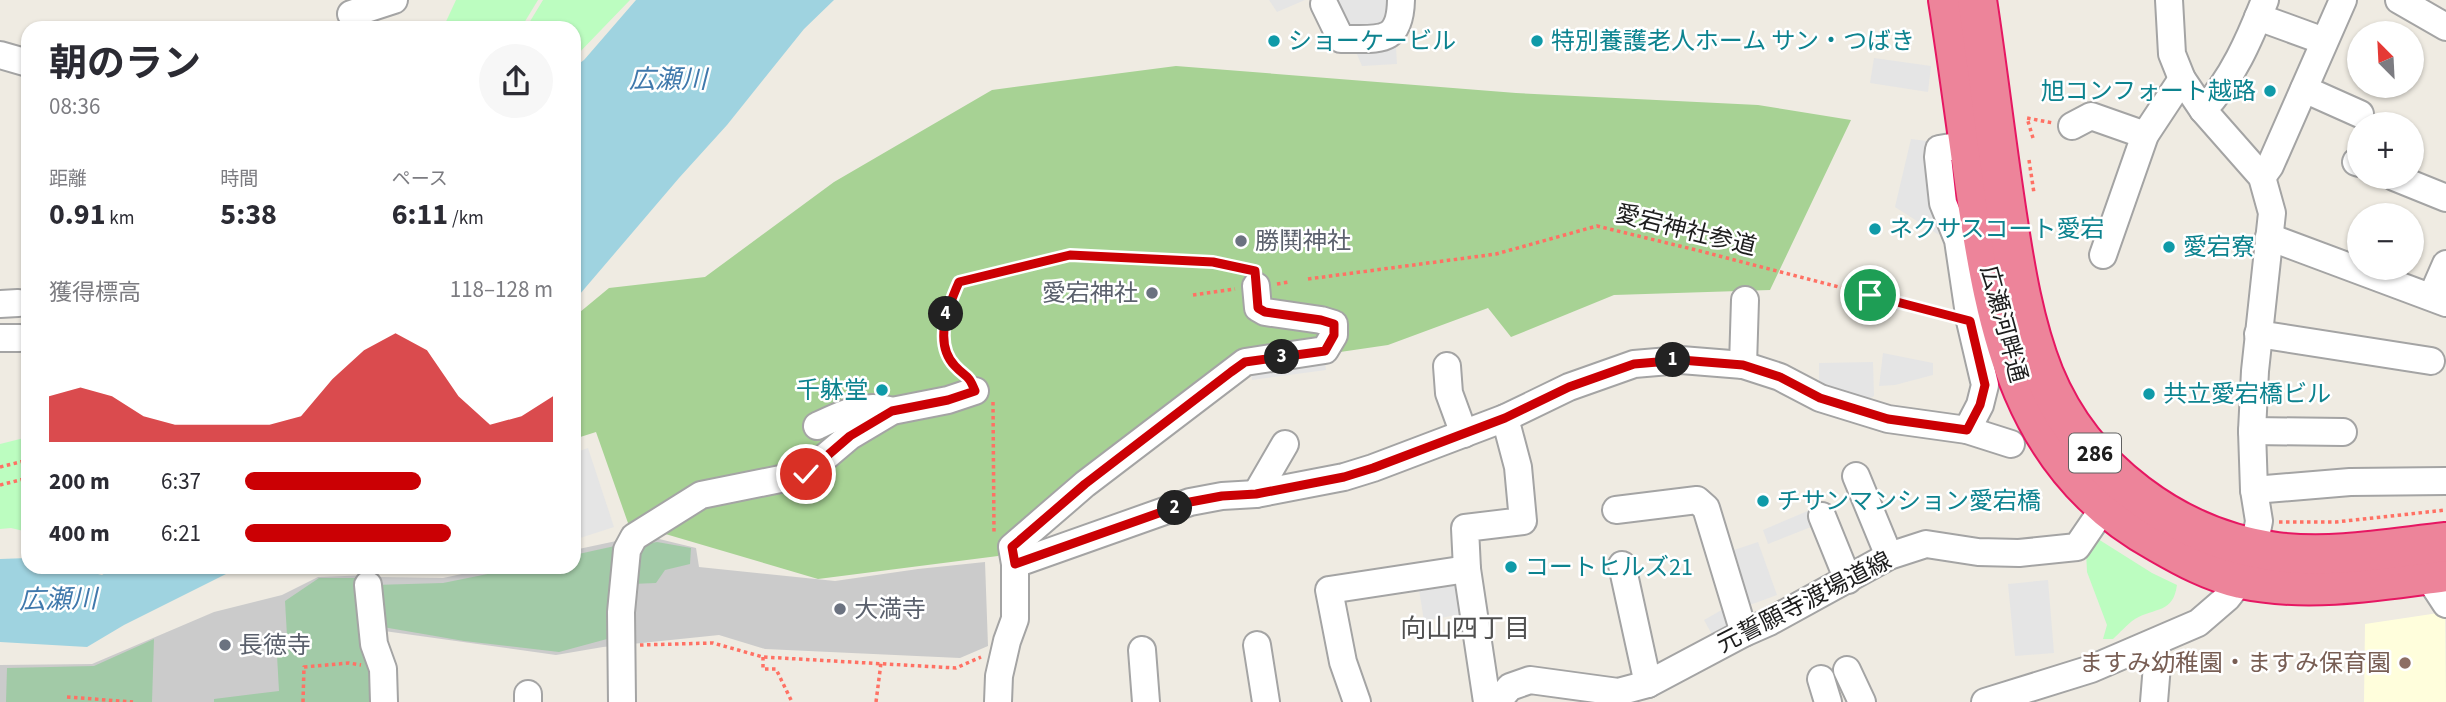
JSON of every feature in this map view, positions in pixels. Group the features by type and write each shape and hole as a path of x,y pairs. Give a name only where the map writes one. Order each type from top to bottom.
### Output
{"highway":[{"name":"286","path":"1948,0 1976,91"},
{"name":"286","path":"1976,91 1977,0"},
{"name":"広瀬河畔通","path":"1976,91 1969,144 1987,265 2007,352 2039,424 2068,468 2105,506 2139,532 2206,568 2256,550 2325,554 2446,542"},
{"name":"広瀬河畔通","path":"1976,91 1996,148 2015,272 2035,346 2055,396 2078,433 2112,472 2136,493 2192,527 2256,550 2334,585 2440,584"}],"street":[{"path":"351,14 394,0"},
{"path":"1324,4 1341,39 1382,38 1393,32 1400,19 1401,0"},
{"path":"1986,702 2091,669 2198,623 2227,598 2256,550 2259,521 2254,489 2252,431 2258,334 2272,213 2262,177 2203,110 2182,79 2172,54 2169,0"},
{"path":"2262,177 2270,166 2343,0"},
{"path":"2399,0 2446,27"},
{"path":"2203,110 2215,98 2248,41 2262,9 2324,41"},
{"path":"0,55 21,61"},
{"path":"2103,255 2145,135 2182,79"},
{"path":"2304,89 2356,112"},
{"path":"2072,126 2091,116 2145,135"},
{"path":"1967,430 1980,405 1985,385 1970,321 1958,240 1943,203 1938,157 1939,149 1969,144"},
{"path":"2424,189 2446,198"},
{"path":"2269,237 2439,300 2446,264"},
{"path":"998,702 1002,664 1015,619 1015,564 1012,547 1085,484 1245,362 1325,351 1334,335 1334,324 1265,312 1258,308 1256,286"},
{"path":"1743,365 1745,300"},
{"path":"2258,334 2431,361"},
{"path":"1015,564 1190,502 1222,496 1256,494 1353,474 1505,418 1569,387 1634,364 1681,360 1743,365 1780,377 1820,398 1888,419 1967,430 2011,444"},
{"path":"1447,366 1449,393 1464,434"},
{"path":"622,702 620,646 627,550 634,537 701,495 806,474 850,436 892,411 984,395"},
{"path":"817,426 865,407 892,411"},
{"path":"1486,702 1467,569 1465,528 1523,521 1518,467 1505,418"},
{"path":"2252,431 2343,432"},
{"path":"1256,494 1285,443"},
{"path":"1856,476 1889,556"},
{"path":"2254,489 2350,482 2446,481"},
{"path":"1616,510 1697,500 1706,508 1744,633"},
{"name":"元誓願寺渡場道線","path":"1497,702 1510,687 1530,680 1618,692 1648,684 1889,556 1926,544 1978,552 2020,553 2077,547 2105,506"},
{"path":"1822,516 1848,580"},
{"path":"1622,565 1648,684"},
{"path":"1357,702 1343,662 1329,590 1467,569"},
{"path":"368,585 374,644 383,669 383,702"},
{"path":"2153,644 2158,665 2154,702"},
{"path":"1257,645 1266,702"},
{"path":"1142,650 1146,702"},
{"path":"1847,670 1862,702"}],"path":[{"path":"2027,118 2033,138"},
{"path":"2027,152 2034,199"},
{"name":"愛宕神社参道","path":"1308,279 1496,254 1597,226 1970,321"},
{"path":"994,535 984,395 970,376 954,366 944,347 946,312 959,282 1070,255 1213,262 1255,271 1256,286"},
{"path":"0,467 21,462"},
{"path":"0,485 21,480"},
{"path":"2256,550 2336,522 2446,510"},
{"path":"620,646 713,643 763,656 956,667 986,654"},
{"path":"763,656 763,669 776,668 792,702"},
{"path":"303,702 304,667 349,663 383,669"},
{"path":"876,702 881,663"},
{"path":"67,697 134,702"}],"shaded area":[{"path":"1269,0 1305,0 1277,12"},
{"path":"1334,0 1393,0 1397,64 1362,66"},
{"path":"1874,58 1931,66 1928,92 1870,83"},
{"path":"1911,139 1927,141 1932,202 1939,235 1895,207"},
{"path":"1323,344 1326,370 1252,380 1248,355"},
{"path":"1883,353 1933,363 1933,375 1895,385 1879,386"},
{"path":"1873,362 1874,396 1867,400 1819,386 1819,363"},
{"path":"588,448 614,527 581,538 581,450"},
{"path":"1810,510 1816,525 1768,544 1763,530"},
{"path":"651,537 696,548 699,567 835,581 985,562 988,646 960,658 765,649 719,635 603,647 556,655 377,630 374,577 581,574 581,549"},
{"path":"657,542 691,548 690,564 665,570 656,583 631,584 640,545"},
{"path":"1758,542 1777,595 1747,606 1728,552"},
{"path":"624,544 607,639 559,652 464,641 377,626 374,585 443,583 488,574 581,574 581,553"},
{"path":"372,575 378,702 0,702 0,665 92,664 214,612 282,595 318,577"},
{"path":"1461,575 1467,613 1424,621 1418,583"},
{"path":"319,578 364,578 377,702 214,702 214,699 279,691 277,655 288,653 285,601"},
{"path":"2048,580 2054,653 2015,656 2008,584"},
{"path":"1727,607 1737,626 1714,638 1704,620"},
{"name":"ますみ幼稚園・ますみ保育園","path":"2445,612 2446,702 2364,702 2365,624"},
{"path":"154,639 152,702 6,702 7,668 94,666"}],"green space":[{"path":"456,0 538,0 525,21 446,21"},
{"path":"543,0 630,0 581,51 581,21 530,21"},
{"path":"1176,66 1516,93 1758,105 1851,120 1770,290 1614,295 1511,337 1488,308 1388,345 1216,370 1092,465 998,556 818,579 628,523 596,432 581,437 581,311 609,288 705,277 834,182 992,90"},
{"path":"21,439 21,530 0,529 0,444"},
{"path":"2098,539 2152,573 2177,585 2172,601 2135,619 2113,639 2103,639 2107,625 2087,572 2086,551"}],"water":[{"name":"広瀬川","path":"636,0 834,0 804,29 727,125 581,293 581,62"},
{"name":"広瀬川","path":"21,558 21,574 226,574 124,625 87,647 0,642 0,559"}],"place":[{"name":"ショーケービル","path":"1274,41"},
{"name":"特別養護老人ホーム サン・つばき","path":"1537,41"},
{"name":"旭コンフォート越路","path":"2270,91"},
{"name":"ネクサスコート愛宕","path":"1875,229"},
{"name":"勝鬨神社","path":"1241,241"},
{"name":"愛宕寮","path":"2169,247"},
{"name":"愛宕神社","path":"1152,293"},
{"name":"千躰堂","path":"882,390"},
{"name":"共立愛宕橋ビル","path":"2149,394"},
{"name":"チサンマンション愛宕橋","path":"1763,501"},
{"name":"コートヒルズ21","path":"1511,567"},
{"name":"大満寺","path":"840,609"},
{"name":"長徳寺","path":"225,645"},
{"name":"ますみ幼稚園・ますみ保育園","path":"2405,663"}],"district":[{"name":"向山四丁目","path":"1465,628"}],"route":[{"path":"806,474 850,436 892,411 948,400 975,391 970,376 954,366 944,347 946,312 959,282 1070,255 1213,262 1255,271 1258,308 1265,312 1334,324 1334,335 1325,351 1245,362 1231,372 1085,484 1012,547 1015,564 1190,502 1222,496 1246,496 1344,477 1373,468 1505,418 1569,387 1634,364 1681,360 1743,365 1780,377 1820,398 1888,419 1967,430 1980,405 1985,385 1970,321 1870,295"}]}
